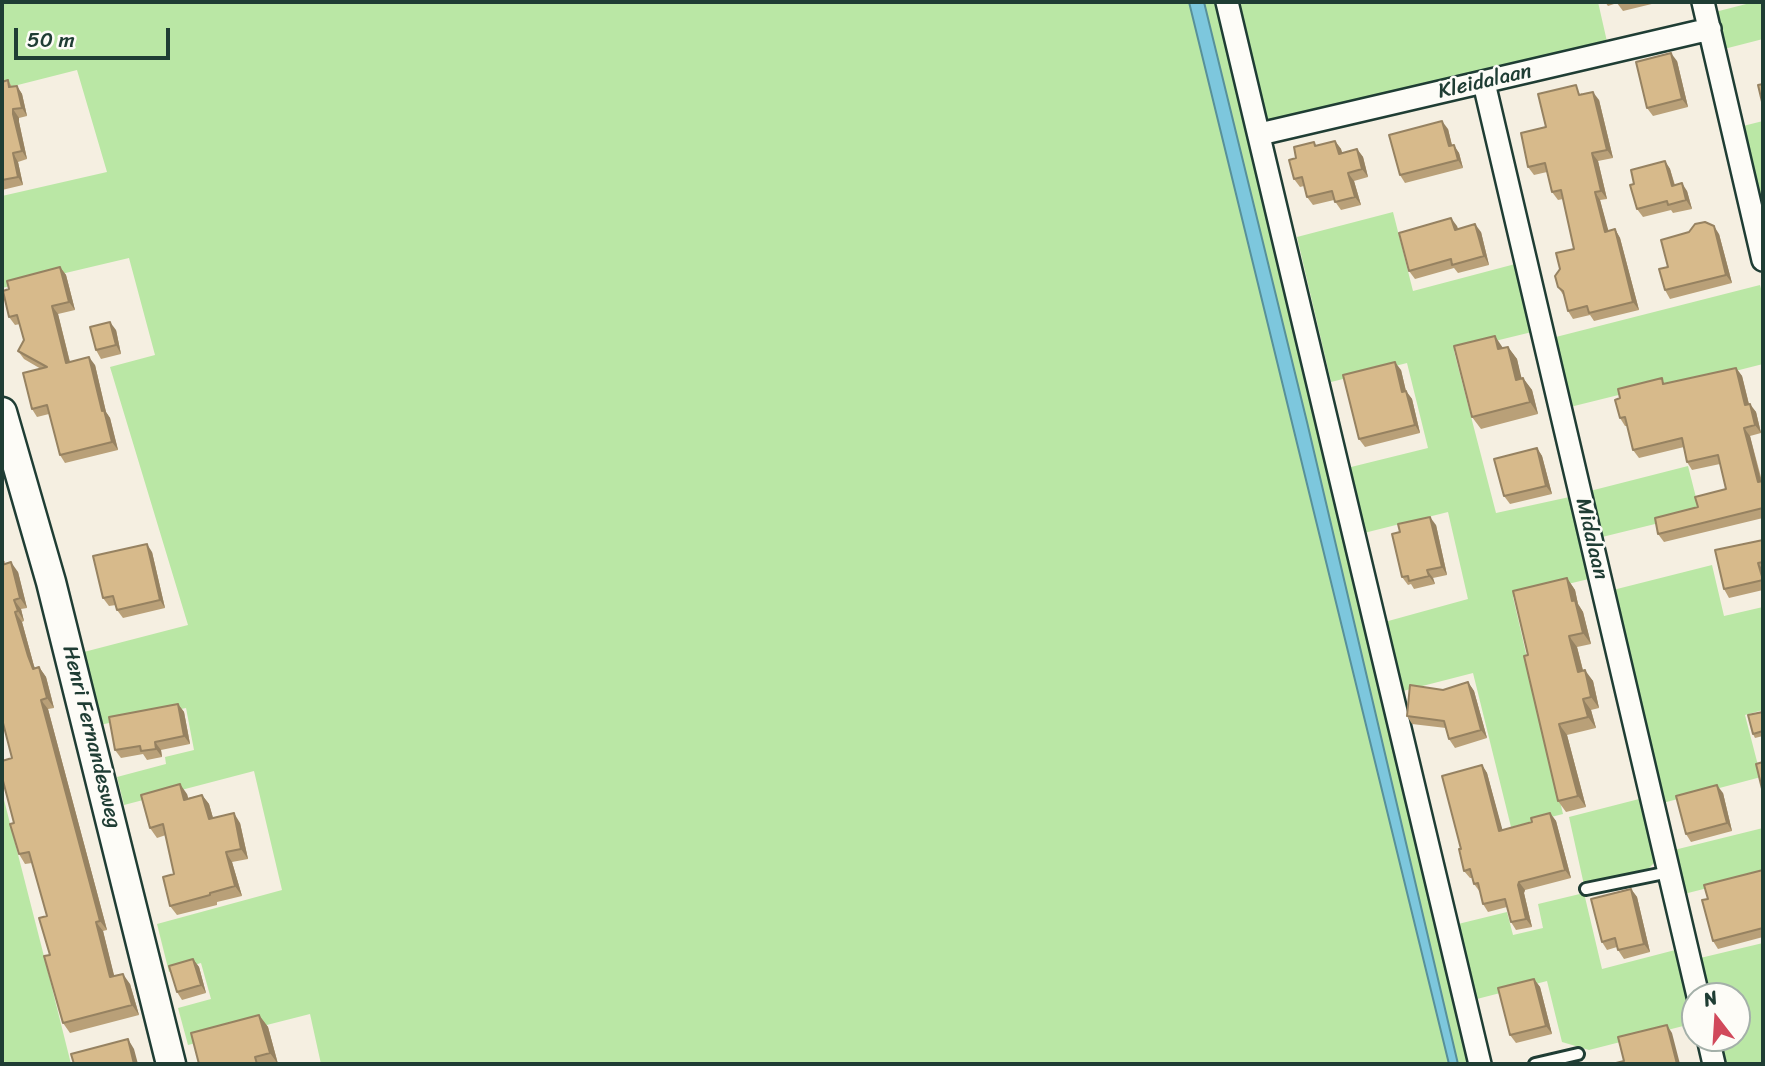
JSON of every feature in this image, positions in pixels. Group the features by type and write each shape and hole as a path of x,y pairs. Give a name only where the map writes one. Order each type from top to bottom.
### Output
{"street":[{"path":"1227,2 1480,1064"},
{"path":"1703,2 1763,260"},
{"name":"Kleidalaan","path":"1260,134 1710,29"},
{"name":"Midalaan","path":"1484,83 1695,982"},
{"name":"Henri Fernandesweg","path":"2,412 51,582 171,1064"}],"lane":[{"path":"1587,889 1669,872"},
{"path":"1535,1064 1578,1054"}],"green space":[{"path":"2,2 1189,2 1449,1064 321,1064 310,1014 188,1045 178,1008 211,999 201,963 169,972 157,924 282,890 254,771 124,805 117,777 166,764 165,757 194,750 186,708 99,725 80,653 188,625 110,367 155,355 129,258 2,288 2,196 107,172 77,70 2,89"},
{"path":"1204,2 1220,2 1473,1064 1458,1064 1307,422"},
{"path":"1236,2 1598,2 1608,46 1264,125"},
{"path":"1763,2 1763,39 1724,49 1715,12"},
{"path":"1763,121 1763,233 1739,127"},
{"path":"1393,212 1413,291 1519,263 1536,331 1454,351 1496,513 1574,496 1593,578 1513,597 1563,814 1511,827 1473,673 1399,692 1381,623 1468,599 1448,512 1364,533 1347,468 1428,448 1407,363 1331,382 1297,237"},
{"path":"1760,285 1763,296 1763,364 1672,387 1671,382 1566,408 1548,339"},
{"path":"1688,466 1700,513 1598,538 1586,492"},
{"path":"1712,565 1724,616 1763,607 1763,710 1745,715 1761,777 1659,804 1609,591"},
{"path":"2,792 47,968 71,1064 2,1064"},
{"path":"1643,798 1656,850 1655,862 1648,869 1584,885 1569,817"},
{"path":"1763,828 1763,874 1680,895 1670,851"},
{"path":"1584,893 1602,969 1679,949 1686,982 1681,982 1681,1027 1589,1050 1562,1042 1547,981 1473,1000 1454,925 1507,912 1513,935 1543,928 1538,904"},
{"path":"1763,943 1763,1064 1721,1064 1718,1052 1751,1052 1751,982 1702,982 1696,959"}],"water":[{"path":"1189,2 1204,2 1307,422 1458,1064 1449,1064"}],"building":[{"path":"1671,53 1682,99 1647,108 1636,62"},
{"path":"8,80 9,87 17,86 22,108 13,109 13,114 22,151 13,153 18,177 2,180 2,82"},
{"path":"1763,84 1763,106 1758,85"},
{"path":"1576,85 1579,95 1593,92 1607,150 1592,153 1601,191 1595,192 1605,232 1615,229 1633,302 1589,313 1587,306 1568,311 1563,291 1558,287 1555,276 1560,269 1556,253 1574,249 1561,190 1552,192 1545,163 1528,167 1521,133 1546,127 1538,94"},
{"path":"1442,121 1449,146 1454,145 1458,160 1400,175 1389,135"},
{"path":"1335,141 1339,154 1357,149 1362,169 1348,173 1355,197 1335,202 1332,191 1307,197 1302,177 1294,179 1289,160 1296,158 1294,147"},
{"path":"1665,161 1672,186 1682,183 1686,200 1668,205 1667,201 1637,209 1630,185 1634,184 1631,170"},
{"path":"1451,218 1455,230 1475,224 1484,256 1452,265 1451,259 1409,271 1399,233"},
{"path":"1705,222 1714,226 1726,275 1665,290 1659,269 1668,267 1661,240 1689,232 1695,224"},
{"path":"60,267 69,302 52,306 66,363 89,357 112,442 60,455 47,405 32,409 23,373 47,367 18,351 24,340 17,315 9,317 3,291 9,289 7,281"},
{"path":"110,322 116,345 96,350 90,327"},
{"path":"1495,336 1498,349 1508,347 1516,380 1523,378 1530,402 1472,417 1454,346"},
{"path":"1395,362 1402,392 1406,391 1415,425 1359,439 1343,375"},
{"path":"1736,368 1745,405 1750,404 1755,425 1744,428 1758,482 1763,481 1763,508 1658,534 1655,518 1698,507 1695,497 1726,489 1718,455 1687,462 1682,438 1633,450 1625,417 1620,418 1615,400 1620,398 1618,389 1662,378 1663,384"},
{"path":"1537,448 1546,486 1504,496 1494,459"},
{"path":"1430,517 1442,567 1427,570 1429,576 1409,581 1408,576 1402,577 1392,534 1400,532 1398,524"},
{"path":"1763,540 1763,562 1758,563 1763,580 1724,589 1715,550"},
{"path":"147,544 160,600 117,610 113,596 103,598 93,556"},
{"path":"11,562 20,598 14,600 18,611 15,612 33,669 39,667 47,698 41,700 100,921 96,922 110,977 123,974 132,1005 63,1023 44,956 50,955 39,918 47,916 29,852 19,854 10,824 14,823 2,777 2,761 12,758 2,719 2,565"},
{"path":"1567,578 1583,633 1569,636 1578,672 1585,670 1591,697 1583,699 1588,717 1559,724 1578,796 1558,801 1524,656 1528,655 1513,591"},
{"path":"1468,682 1481,730 1449,739 1444,721 1407,716 1410,685 1443,690"},
{"path":"178,704 184,736 155,742 156,749 141,751 140,746 115,750 109,717"},
{"path":"1763,712 1763,731 1753,734 1748,715"},
{"path":"1763,762 1763,793 1756,764"},
{"path":"1482,765 1499,831 1532,822 1531,818 1550,813 1565,870 1519,882 1526,919 1511,922 1505,899 1483,904 1478,883 1474,884 1470,869 1464,871 1442,776"},
{"path":"180,784 184,800 202,795 209,819 234,813 241,849 226,852 235,886 170,906 163,877 174,874 163,824 150,828 141,795"},
{"path":"1717,785 1727,823 1686,834 1676,796"},
{"path":"1763,870 1763,928 1713,941 1702,900 1708,899 1704,885"},
{"path":"1631,889 1644,944 1618,950 1615,938 1602,942 1591,899"},
{"path":"193,959 201,985 177,992 169,966"},
{"path":"1534,979 1546,1026 1510,1035 1498,988"},
{"path":"259,1015 270,1053 255,1057 257,1064 199,1064 191,1033"},
{"path":"1667,1025 1677,1064 1612,1064 1624,1061 1618,1037"},
{"path":"128,1039 134,1064 74,1064 71,1054"}]}
